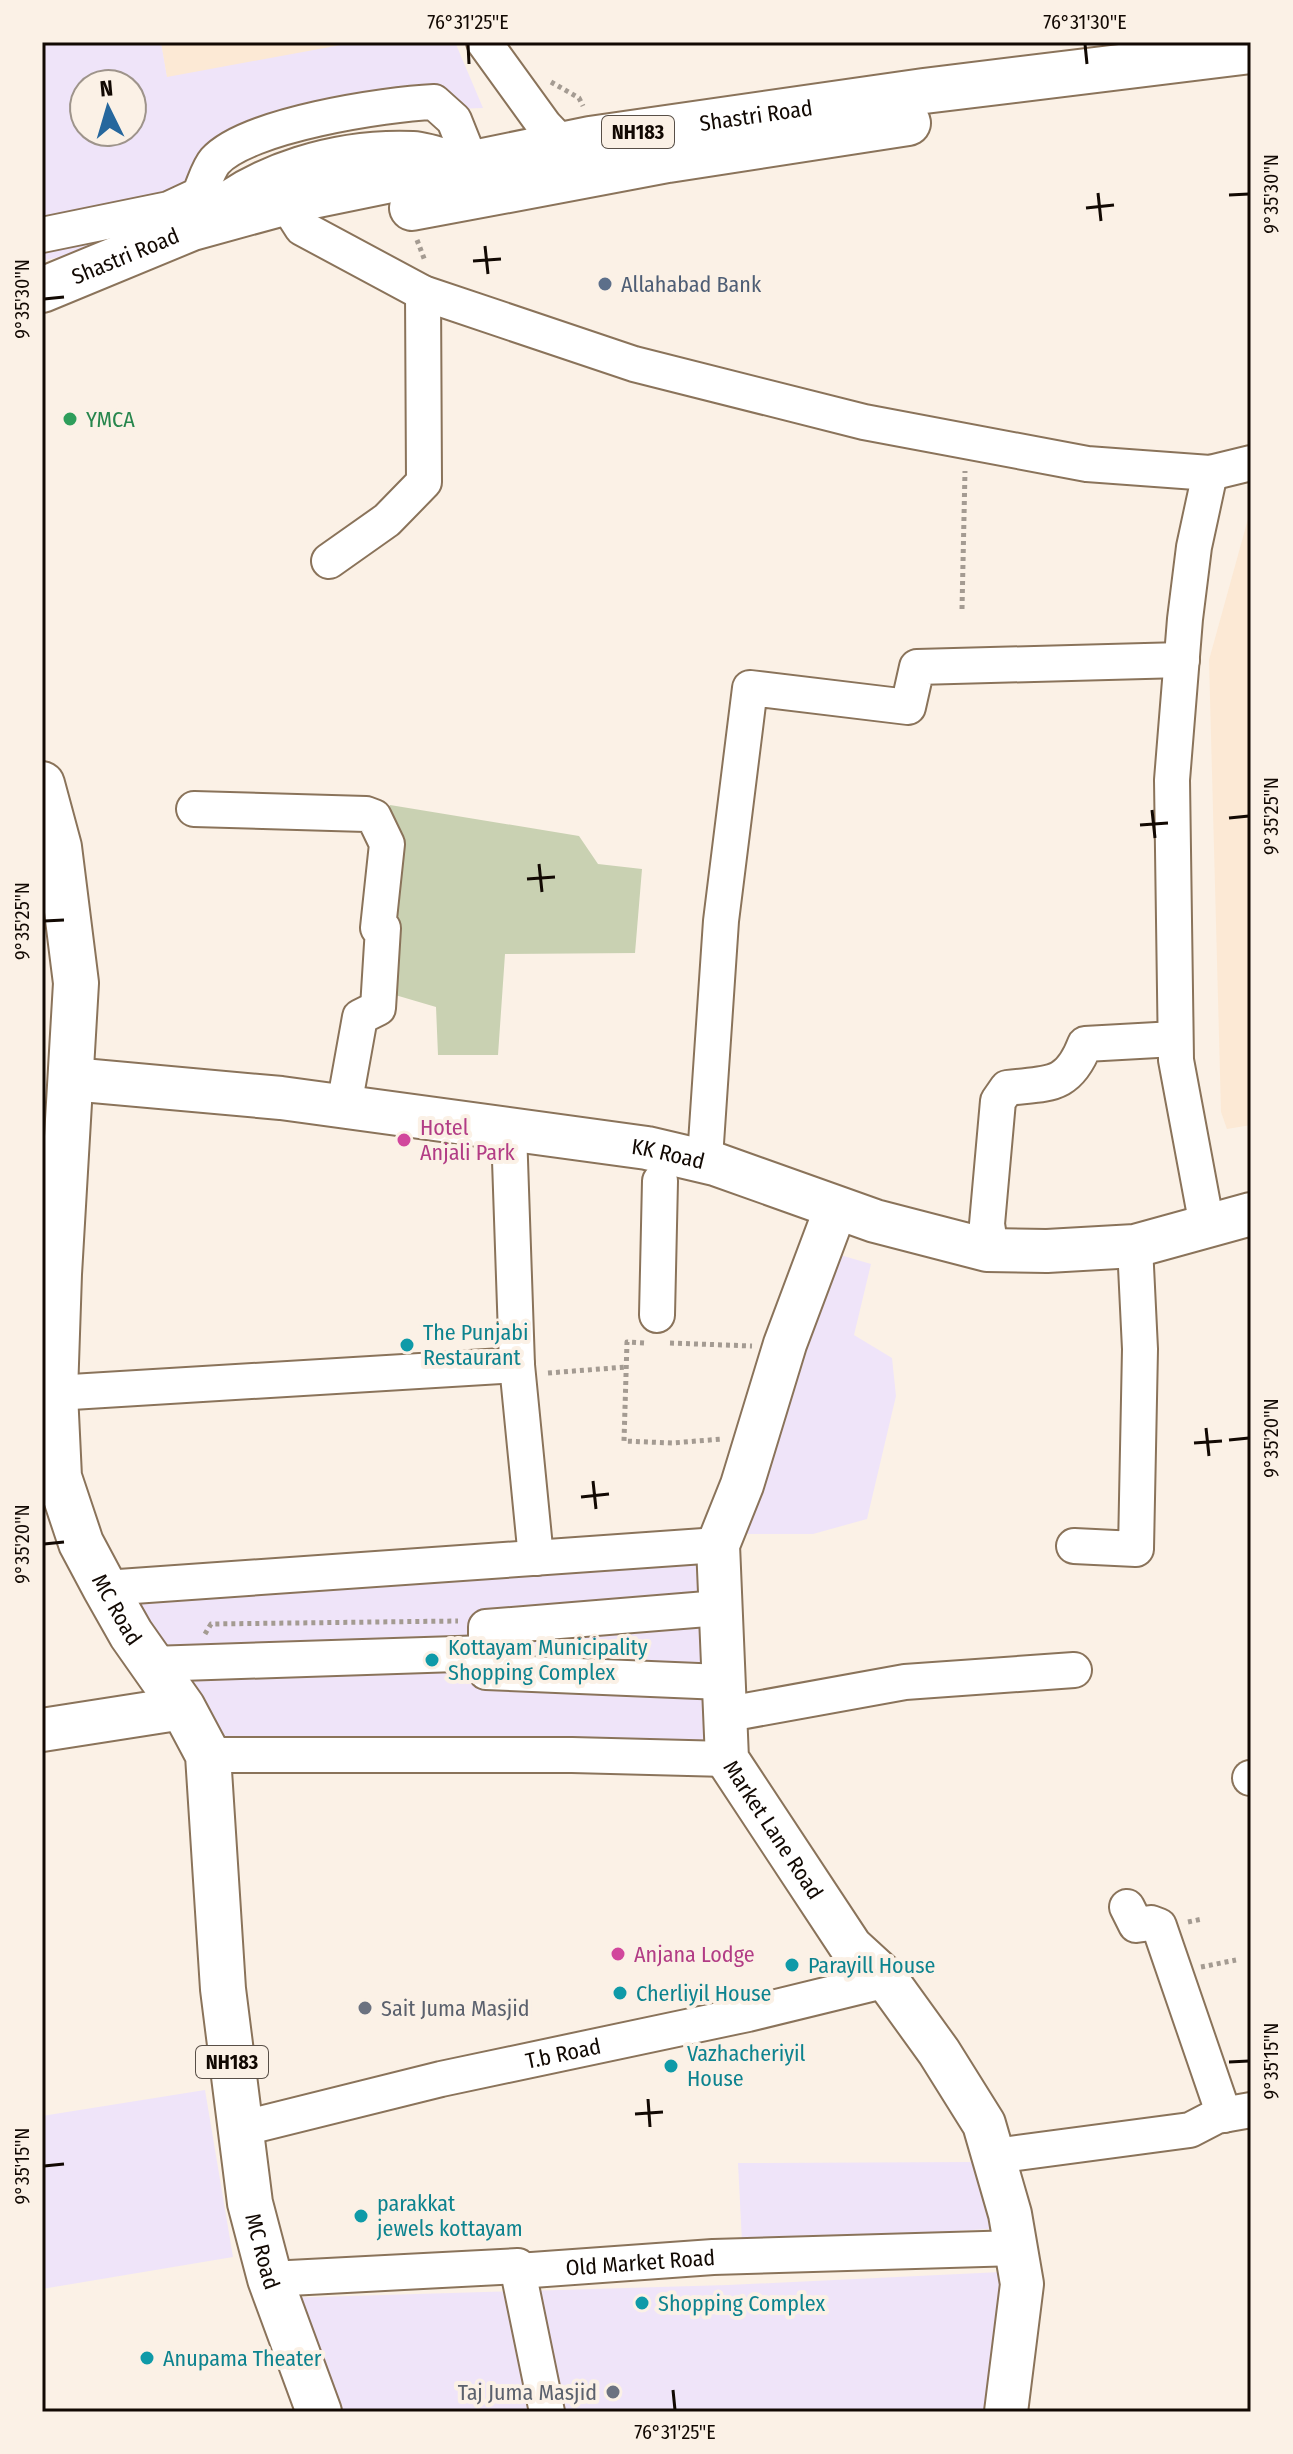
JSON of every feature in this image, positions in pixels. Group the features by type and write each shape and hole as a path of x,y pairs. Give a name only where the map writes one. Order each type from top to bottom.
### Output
{"highway":[{"name":"Shastri Road","path":"42,314 294,216 472,165 581,141 894,95 1251,51"},
{"name":"Shastri Road","path":"42,290 180,219 406,209 1183,61 1251,73"},
{"name":"MC Road","path":"42,784 59,847 76,983 57,1078 61,1207 51,1478 105,1588 151,1664 183,1708 208,1755 223,1989 250,2203 270,2279 319,2412"}],"main road":[{"name":"KK Road","path":"57,1078 344,1106 681,1155 763,1179 836,1208 943,1241 991,1250 1095,1250 1135,1246 1251,1214"},
{"name":"Market Lane Road","path":"836,1208 785,1344 742,1485 718,1545 727,1759 851,1947 887,1980 939,2052 984,2124 1018,2248 1022,2284 1006,2412"},
{"path":"42,1730 183,1708"}],"street":[{"path":"484,42 544,125 581,141"},
{"path":"180,219 199,195 214,162 241,142 389,104 434,102 454,120 472,165"},
{"path":"42,235 180,219 211,210 260,178 352,151 416,149 472,165"},
{"path":"294,216 431,296 634,364 864,422 1087,464 1210,473 1251,463"},
{"path":"329,561 387,520 424,482 431,296"},
{"path":"1207,1226 1188,1135 1175,1039 1172,780 1194,547 1210,473"},
{"path":"705,1158 721,921 750,688 908,707 917,667 1182,660"},
{"path":"194,809 366,814 374,817 387,844 378,928 383,928 378,1008 360,1017 344,1106"},
{"path":"991,1250 987,1224 998,1101 1007,1088 1060,1081 1077,1065 1085,1044 1175,1039"},
{"path":"509,1131 518,1370 536,1558"},
{"path":"658,1334 660,1181"},
{"path":"1074,1546 1136,1549 1140,1349 1135,1246"},
{"path":"55,1393 518,1370"},
{"path":"105,1588 718,1545"},
{"path":"719,1608 486,1627 486,1672 723,1699 1074,1670"},
{"path":"151,1664 487,1653"},
{"path":"208,1755 572,1755 727,1759"},
{"path":"995,2156 1190,2130 1238,2112 1159,1926 1151,1923 1136,1925 1127,1907"},
{"name":"T.b Road","path":"240,2129 372,2099 441,2079 748,2014 887,1980"},
{"name":"Old Market Road","path":"270,2279 518,2266 518,2271 713,2257 1018,2248"},
{"path":"518,2271 547,2412"}],"path":[{"path":"546,80 579,98 581,141"},
{"path":"406,209 431,296"},
{"path":"962,609 966,442"},
{"path":"755,1437 672,1443 624,1441 627,1342 658,1334 785,1344"},
{"path":"518,1370 626,1367"}],"shaded area":[{"path":"42,42 161,42 167,76 346,42 455,42 483,108 368,112 246,153 205,199 105,246 42,261"},
{"path":"161,42 357,42 167,77"},
{"path":"1251,508 1251,1125 1227,1129 1221,1112 1209,660"},
{"path":"830,1252 871,1264 854,1335 892,1358 896,1396 867,1519 813,1534 732,1534"},
{"path":"705,1552 711,1736 698,1741 227,1746 127,1595"},
{"path":"205,2090 233,2257 42,2289 42,2116"},
{"path":"972,2162 991,2229 742,2242 738,2163"},
{"path":"1001,2272 986,2412 335,2412 281,2298 728,2285"}],"green space":[{"path":"390,805 579,836 598,864 642,869 635,953 505,954 498,1055 438,1055 436,1007 385,992"}],"place":[{"name":"Allahabad Bank","path":"605,284"},
{"name":"YMCA","path":"70,419"},
{"name":"Hotel Anjali Park","path":"404,1140"},
{"name":"The Punjabi Restaurant","path":"407,1345"},
{"name":"Kottayam Municipality Shopping Complex","path":"432,1660"},
{"name":"Anjana Lodge","path":"618,1954"},
{"name":"Parayill House","path":"792,1965"},
{"name":"Cherliyil House","path":"620,1993"},
{"name":"Sait Juma Masjid","path":"365,2008"},
{"name":"Vazhacheriyil House","path":"671,2066"},
{"name":"parakkat jewels kottayam","path":"361,2216"},
{"name":"Shopping Complex","path":"642,2303"},
{"name":"Anupama Theater","path":"147,2358"},
{"name":"Taj Juma Masjid","path":"613,2392"}]}
